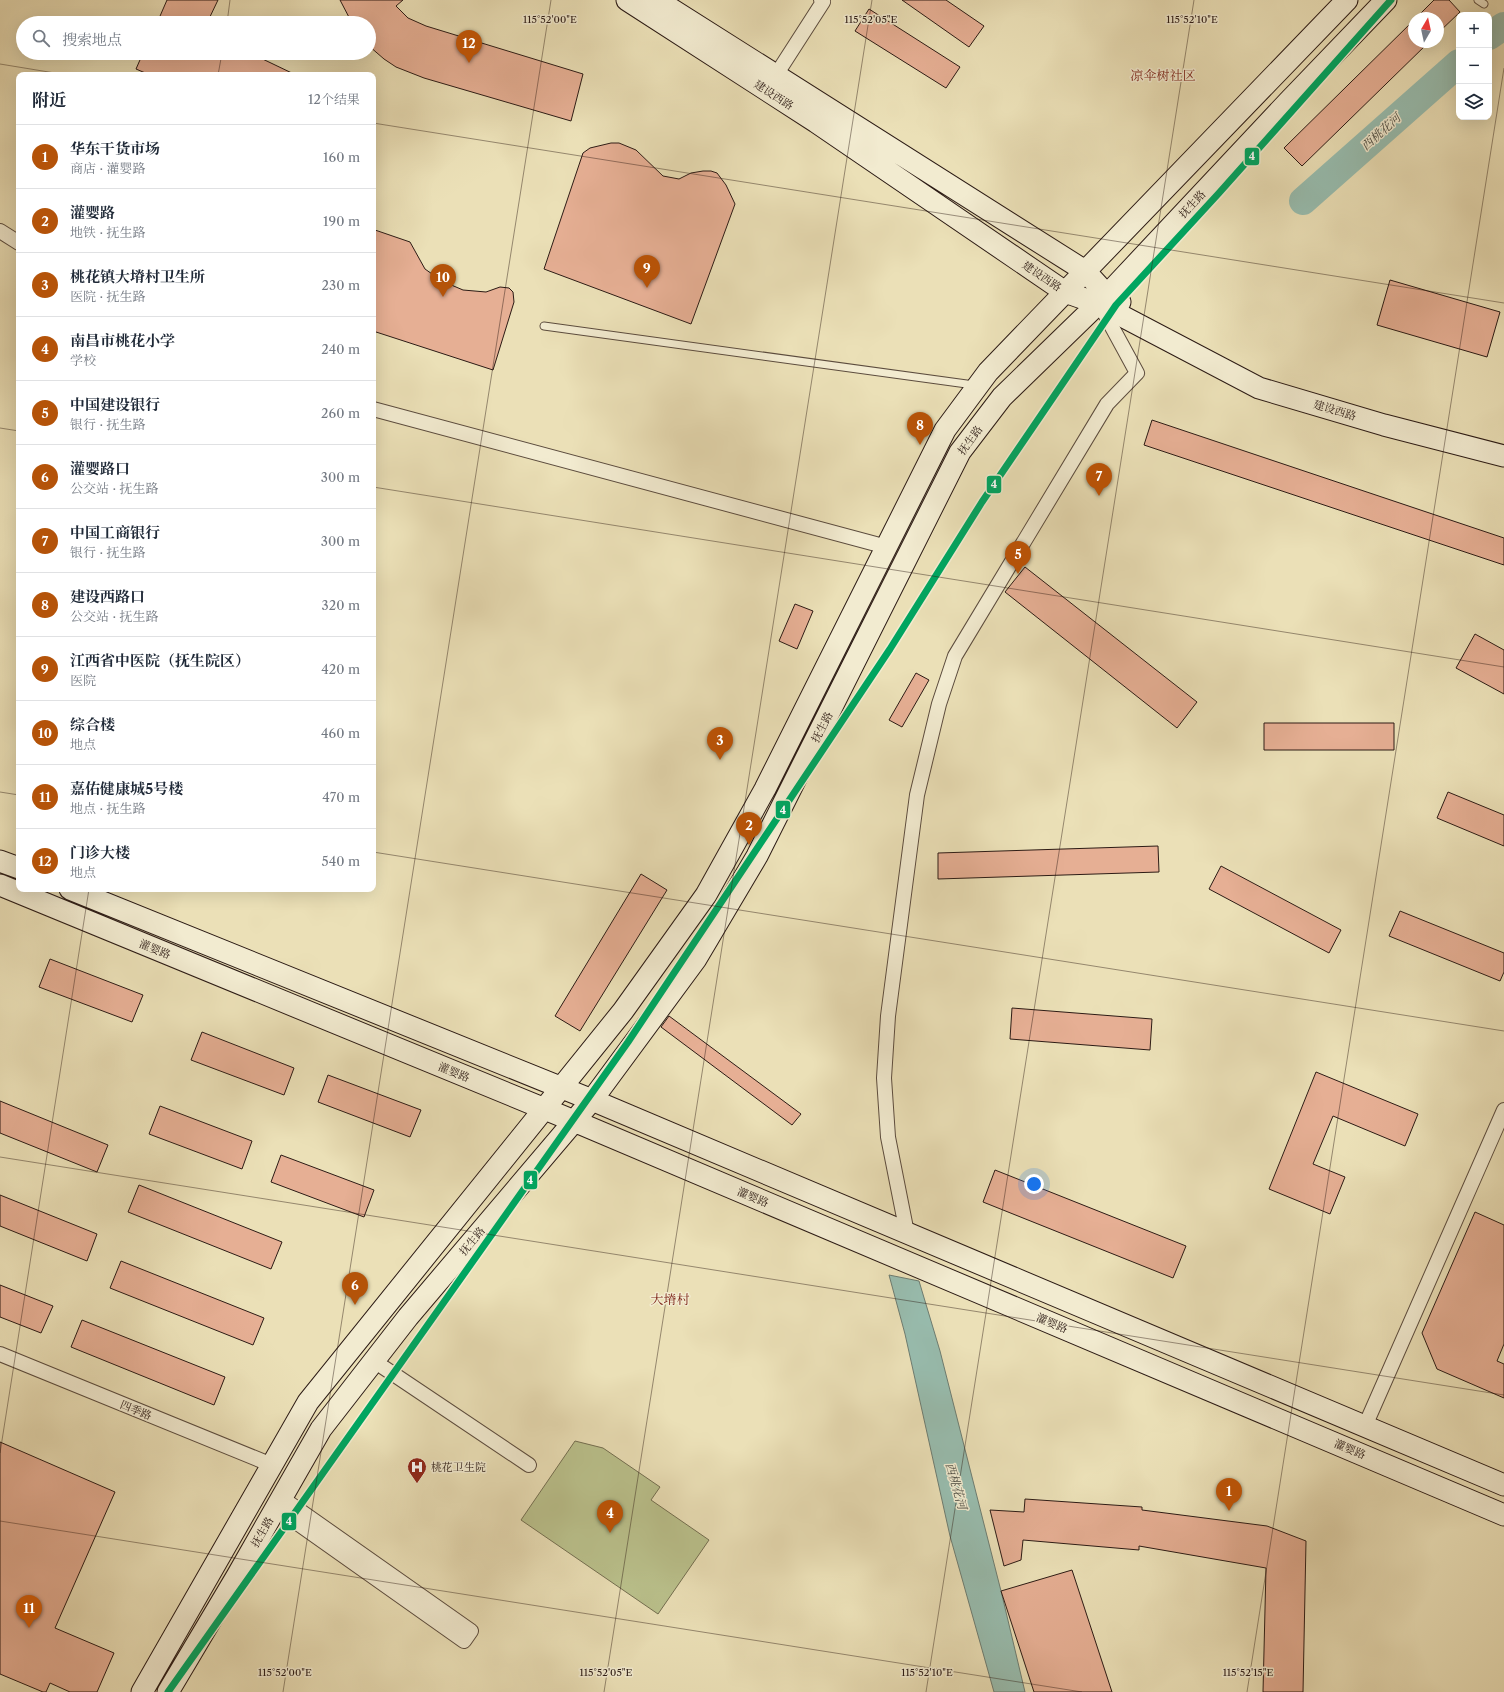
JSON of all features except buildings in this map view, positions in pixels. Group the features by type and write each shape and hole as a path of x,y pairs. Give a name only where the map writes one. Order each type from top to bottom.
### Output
{"main road":[{"name":"建设西路","path":"627,0 816,122 1065,292 1103,299 1264,377 1387,414 1504,445"},
{"name":"建设西路","path":"658,0 1085,271 1103,299 1259,388 1384,425 1504,456"},
{"name":"抚生路","path":"142,1692 308,1402 623,1011 706,895 765,789 945,430 988,372 1347,0"},
{"name":"抚生路","path":"168,1692 321,1429 428,1293 592,1100 696,959 757,856 960,452 1002,397 1103,299 1283,107 1386,0"},
{"path":"0,861 16,867"},
{"name":"灌婴路","path":"0,885 16,892"},
{"name":"灌婴路","path":"17,892 574,1121 1504,1515"},
{"path":"77,892 592,1100 1504,1485"}],"street":[{"path":"776,75 823,2 821,0"},
{"path":"0,231 16,241"},
{"path":"907,1233 888,1138 884,1078 888,1016 917,795 939,704 955,656 1107,404 1137,373 1103,299"},
{"path":"376,410 887,547"},
{"path":"1365,1426 1504,1110"},
{"name":"四季路","path":"0,1354 272,1465"},
{"path":"374,1361 529,1465"},
{"path":"279,1503 471,1631 464,1641 279,1503"}],"lane":[{"path":"544,326 978,386"}],"green space":[{"path":"575,1441 603,1448 660,1487 651,1500 709,1540 658,1614 521,1520"}],"water":[{"path":"889,1275 919,1281 940,1351 1025,1692 994,1692 950,1536 905,1334"}],"waterway":[{"name":"西桃花河","path":"1492,34 1504,26"},
{"name":"西桃花河","path":"1303,201 1456,66"}],"transit line":[{"name":"4","path":"168,1692 628,1042 890,649 982,502 1116,305 1219,193 1391,0"}],"place":[{"name":"门诊大楼","path":"469,63"},
{"name":"江西省中医院（抚生院区）","path":"647,288"},
{"name":"综合楼","path":"443,297"},
{"name":"建设西路口","path":"920,445"},
{"name":"中国工商银行","path":"1099,496"},
{"name":"中国建设银行","path":"1018,574"},
{"name":"桃花镇大塉村卫生所","path":"720,760"},
{"name":"灌婴路","path":"749,845"},
{"name":"灌婴路口","path":"355,1305"},
{"name":"桃花卫生院","path":"417,1484"},
{"name":"华东干货市场","path":"1229,1511"},
{"name":"南昌市桃花小学","path":"610,1533"},
{"name":"嘉佑健康城5号楼","path":"29,1628"}],"district":[{"name":"凉伞树社区","path":"1163,75"},
{"name":"大塉村","path":"670,1299"}]}
